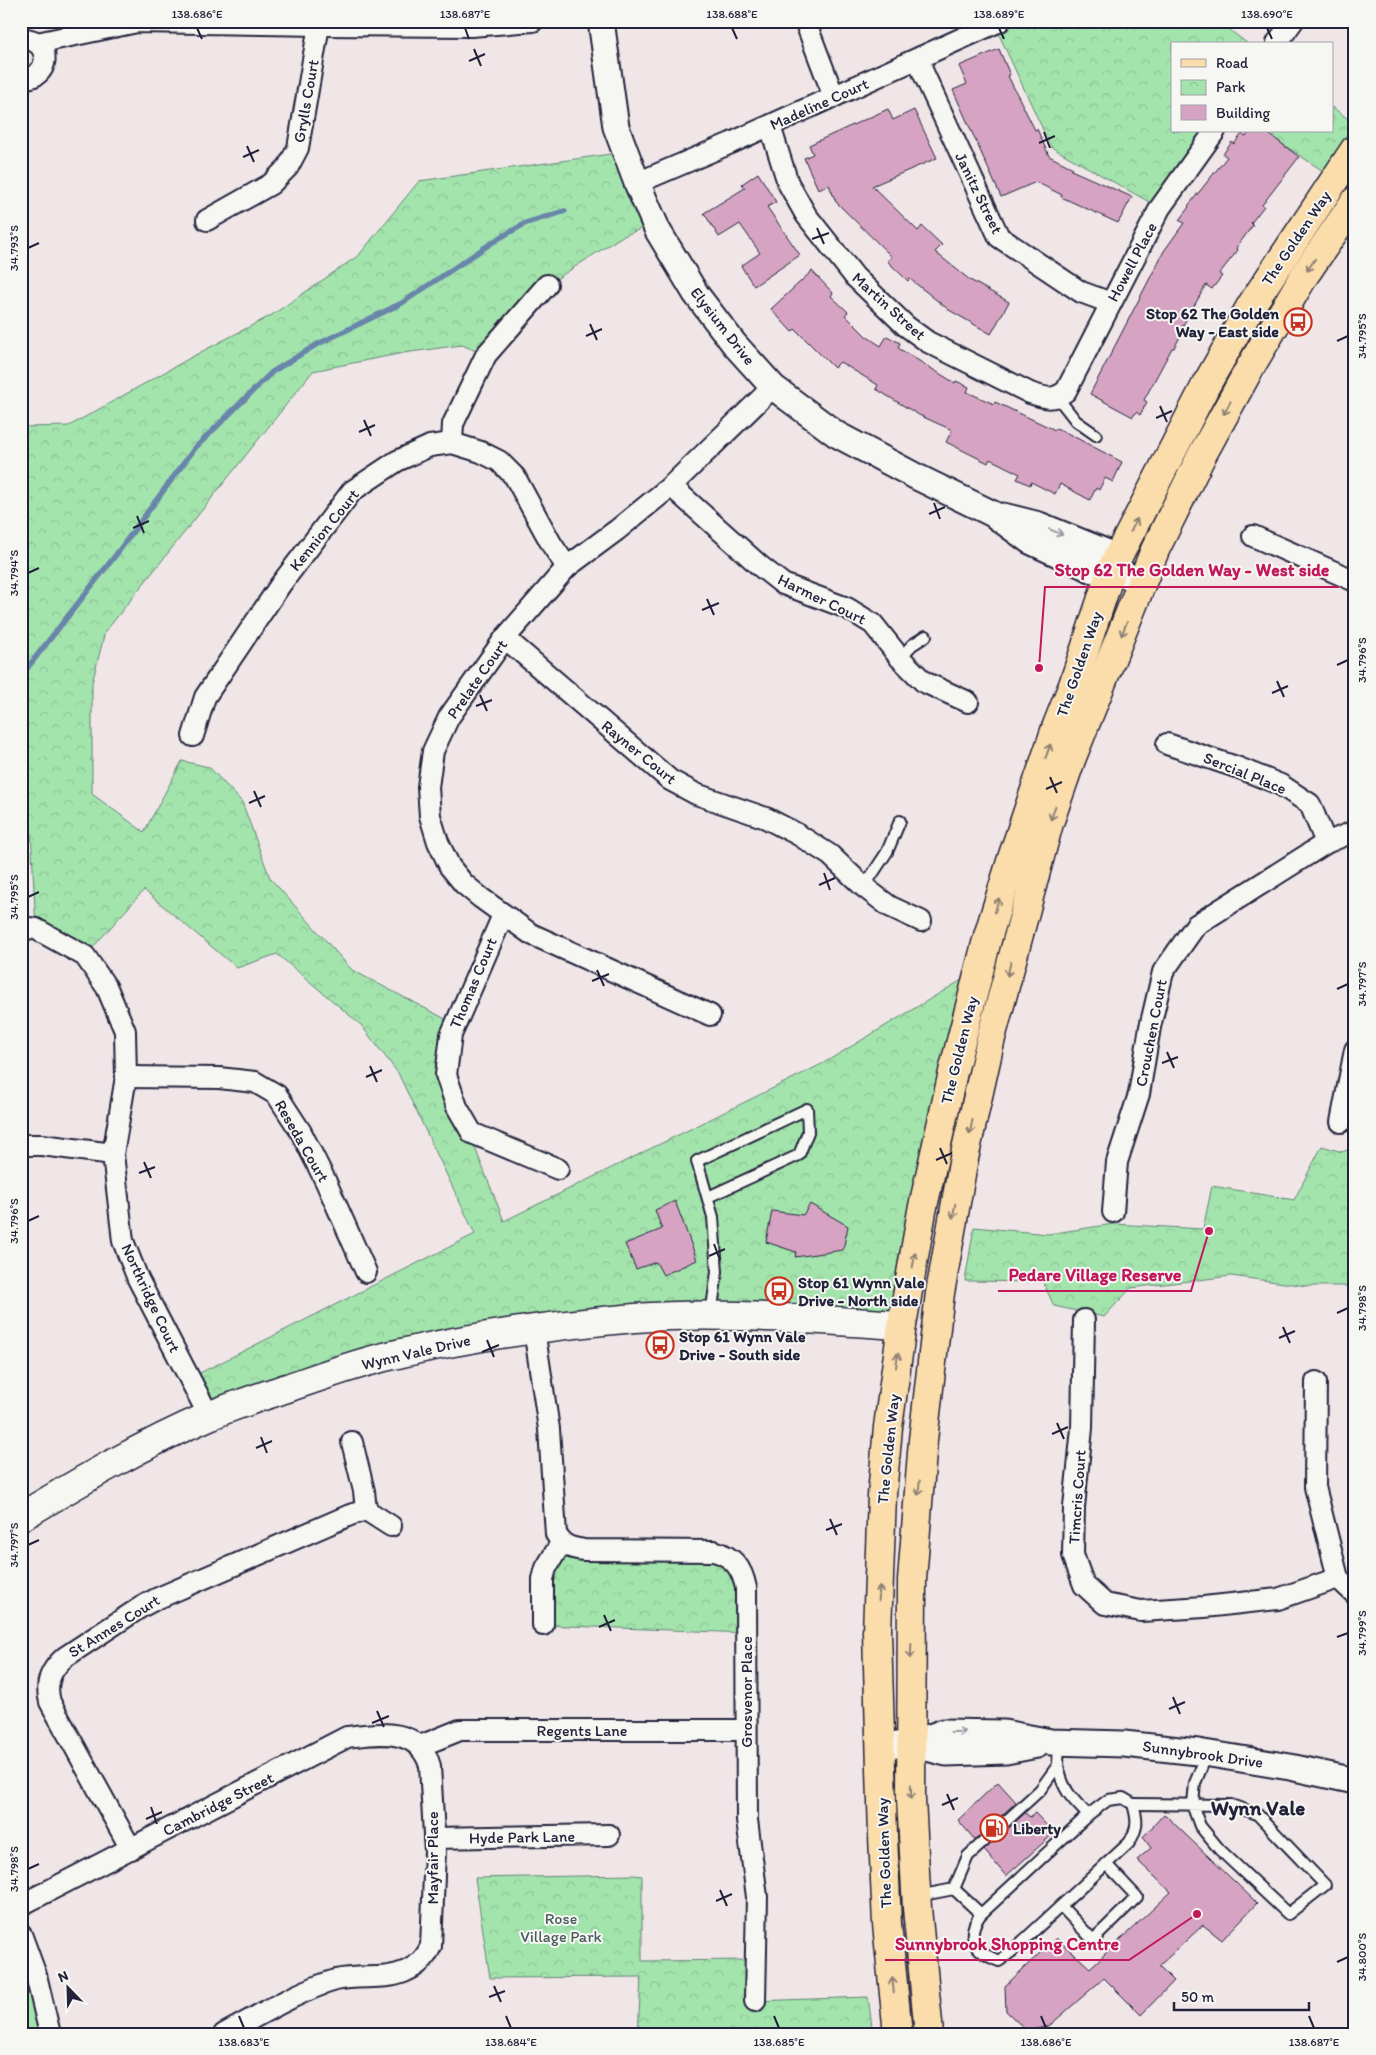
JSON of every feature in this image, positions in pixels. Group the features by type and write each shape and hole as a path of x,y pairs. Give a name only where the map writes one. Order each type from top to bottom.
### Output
{"main road":[{"name":"The Golden Way","path":"898,2034 887,1924 877,1632 882,1495 888,1427 902,1325 937,1142 991,927 1032,796 1073,685 1112,568 1206,385 1252,304 1355,149"},
{"path":"1319,204 1355,185"},
{"name":"The Golden Way","path":"929,2034 924,1991 911,1799 912,1580 923,1440 940,1293 974,1113 991,1038 1049,823 1072,757 1155,550 1202,455 1251,366 1304,276 1347,222 1355,201"},
{"path":"932,1360 920,1341 902,1325 922,1311 940,1293"},
{"name":"Wynn Vale Drive","path":"21,1516 132,1453 210,1416 331,1373 384,1357 453,1342 534,1329 636,1318 781,1316 902,1325"}],"street":[{"path":"29,41 137,22 319,25 533,21"},
{"name":"Elysium Drive","path":"601,21 616,127 636,183 658,231 696,294 735,345 773,387 836,434 915,476 993,514 1039,525 1103,552 1112,568 1142,583"},
{"path":"805,21 834,97"},
{"name":"Madeline Court","path":"636,183 770,126 1000,21"},
{"path":"1278,42 1293,21"},
{"name":"Grylls Court","path":"207,220 271,184 288,167 298,148 319,25"},
{"path":"21,77 32,77 38,74 45,62 68,42 95,30"},
{"path":"29,41 43,50 45,62"},
{"name":"Janitz Street","path":"921,57 922,70 998,237 1081,292 1111,303"},
{"name":"Martin Street","path":"770,126 788,182 806,215 855,277 874,296 906,326 928,342 1030,393 1046,399 1058,398"},
{"name":"Howell Place","path":"1058,398 1066,391 1170,193 1214,132"},
{"path":"452,443 453,424 486,356 547,285"},
{"name":"Prelate Court","path":"710,1016 531,934 503,915 464,884 450,868 438,842 430,816 428,787 433,751 449,717 505,638 567,567 617,530 671,486 773,387"},
{"name":"Kennion Court","path":"193,736 205,697 281,584 352,491 397,461 430,446 452,443 481,452 499,461 515,477 552,545 567,567"},
{"name":"Harmer Court","path":"671,486 760,566 783,584 848,608 873,624 900,658 924,682 968,702"},
{"path":"1253,536 1355,581"},
{"name":"Rayner Court","path":"505,638 670,780 696,794 766,818 798,834 830,855 864,887 889,906 921,921"},
{"name":"Sercial Place","path":"1166,744 1281,784 1310,804 1326,843"},
{"name":"Crouchen Court","path":"1113,1212 1117,1162 1139,1094 1150,1028 1163,972 1196,926 1326,843 1355,831"},
{"name":"Thomas Court","path":"503,915 450,1035 446,1075 457,1107 472,1133 558,1169"},
{"name":"Northridge Court","path":"21,927 36,929 85,956 106,988 124,1030 126,1077 113,1154 123,1241 138,1279 210,1416"},
{"path":"1341,1122 1355,1050"},
{"name":"Reseda Court","path":"126,1077 219,1078 254,1082 277,1095 301,1132 326,1182 366,1272"},
{"path":"21,1146 42,1145 113,1154"},
{"name":"Timcris Court","path":"1084,1320 1082,1428 1074,1507 1074,1555 1084,1585 1105,1604 1141,1611 1204,1607 1278,1599 1338,1578"},
{"path":"534,1329 549,1429 556,1534 561,1543 546,1568 543,1579 543,1625"},
{"path":"1316,1382 1315,1487 1338,1578 1355,1594"},
{"path":"352,1442 363,1486 366,1510 391,1526"},
{"name":"St Annes Court","path":"131,1849 50,1702 47,1692 48,1678 56,1665 65,1657 156,1599 366,1510"},
{"name":"Grosvenor Place","path":"561,1543 570,1548 584,1550 714,1551 736,1563 743,1573 746,1588 747,1820 757,1897 754,2001"},
{"name":"Regents Lane","path":"420,1746 460,1730 746,1730"},
{"name":"Sunnybrook Drive","path":"881,1746 911,1744 944,1732 1004,1733 1056,1750 1124,1744 1208,1753 1290,1767 1355,1781"},
{"name":"Cambridge Street","path":"21,1905 347,1737 367,1735 404,1736 420,1746"},
{"name":"Mayfair Place","path":"224,2034 307,1992 334,1981 346,1978 385,1977 415,1966 426,1958 431,1946 434,1838 430,1766 420,1746"},
{"name":"Hyde Park Lane","path":"434,1838 609,1835"},
{"path":"21,1934 36,1975 50,2034"}],"lane":[{"path":"1058,398 1076,421 1096,434"},
{"path":"900,658 912,644 926,636"},
{"path":"864,887 887,852 900,821"},
{"path":"708,1197 799,1155 808,1132 807,1108 697,1161 713,1217 717,1272 711,1316"},
{"path":"1056,1750 1060,1780 1068,1796 1088,1815"},
{"path":"954,1889 968,1856 1040,1790 1056,1750"},
{"path":"1133,1804 1137,1830 1129,1843 1011,1952 999,1961 986,1956 975,1946 972,1935 976,1920 1088,1815 1108,1800 1123,1798 1133,1804 1193,1804 1231,1805 1257,1814 1325,1885 1288,1914 1219,1849 1200,1826 1193,1804 1195,1782 1208,1753"},
{"path":"1061,1906 1093,1940 1137,1897 1106,1864"},
{"path":"917,1896 954,1889"},
{"path":"954,1889 982,1914"}],"green space":[{"path":"1000,21 1218,21 1245,42 1171,42 1171,132 1213,132 1160,208 1051,147 994,24"},
{"path":"1334,108 1355,124 1355,149 1335,179 1264,132 1334,132"},
{"path":"625,152 655,223 621,237 547,285 486,355 462,345 403,353 313,371 105,632 92,683 92,794 144,832 182,761 209,767 242,802 270,878 352,970 455,1024 446,1075 504,1221 822,1064 980,969 902,1325 522,1331 209,1416 190,1378 475,1234 398,1073 361,1025 277,954 237,968 144,890 85,956 36,929 31,830 21,831 21,427 69,426 197,354 272,315 359,255 419,181"},
{"path":"1322,1146 1342,1152 1355,1147 1355,1286 1307,1286 1231,1276 1131,1288 1104,1317 1054,1306 1043,1282 965,1281 974,1227 1048,1234 1113,1224 1203,1229 1212,1186 1294,1200"},
{"path":"561,1543 736,1563 746,1633 543,1625 545,1571"},
{"name":"Rose Village Park","path":"642,1876 642,1961 755,1960 755,2001 868,1997 873,2034 638,2034 641,1977 490,1978 475,1878"},
{"path":"21,1940 49,2034 21,2034"}],"building":[{"path":"999,49 1010,75 1008,76 1035,130 1037,129 1049,156 1073,168 1071,170 1132,197 1118,223 1061,197 1062,195 1036,182 1001,197 953,90 967,84 959,66"},
{"path":"888,109 893,120 914,110 937,158 872,186 918,231 922,226 942,245 935,252 970,280 1009,302 991,334 949,310 910,279 908,281 887,261 892,257 836,202 829,185 818,189 804,158 813,154 809,145"},
{"path":"1249,132 1266,132 1299,157 1262,205 1264,206 1251,223 1253,225 1236,248 1238,250 1219,274 1222,276 1212,289 1206,285 1178,334 1181,335 1174,348 1172,348 1144,400 1147,402 1140,415 1136,412 1133,417 1090,394 1164,251 1184,223 1179,220 1227,157 1223,154 1232,142 1234,144 1242,134 1246,137"},
{"path":"758,173 776,202 767,207 800,255 754,286 741,266 760,253 740,224 719,237 704,213 745,188 742,184"},
{"path":"812,271 833,293 831,296 848,312 845,315 866,336 881,346 887,336 900,343 898,348 955,383 956,381 969,387 967,392 994,404 995,402 1055,430 1056,428 1122,462 1113,482 1105,478 1099,490 1096,488 1090,500 1060,484 1055,494 1031,482 1030,485 1017,479 1020,474 990,459 988,463 946,442 952,430 919,415 876,389 878,385 840,362 834,368 795,329 792,332 771,309"},
{"path":"675,1201 697,1260 663,1275 656,1262 636,1269 625,1244 662,1229 655,1210"},
{"path":"810,1204 848,1226 843,1250 795,1257 796,1252 766,1242 772,1211 803,1215"},
{"path":"998,1782 1016,1802 975,1840 958,1820"},
{"path":"1025,1813 1030,1817 1035,1813 1054,1833 1006,1876 984,1850"},
{"path":"1164,1814 1257,1903 1222,1940 1203,1925 1159,1966 1174,1981 1141,2015 1104,1978 1049,2026 1027,2031 1006,2011 1005,1986 1056,1938 1090,1968 1171,1892 1137,1860 1151,1848 1143,1837"}],"waterway":[{"path":"21,676 115,556 195,448 272,372 316,345 402,303 496,240 526,223 565,211"}],"place":[{"name":"Stop 62 The Golden Way - East side","path":"1298,322"},
{"name":"Stop 62 The Golden Way - West side","path":"1039,668"},
{"name":"Pedare Village Reserve","path":"1209,1231"},
{"name":"Stop 61 Wynn Vale Drive - North side","path":"779,1291"},
{"name":"Stop 61 Wynn Vale Drive - South side","path":"660,1345"},
{"name":"Liberty","path":"994,1828"},
{"name":"Sunnybrook Shopping Centre","path":"1197,1914"}],"district":[{"name":"Wynn Vale","path":"1258,1807"}]}
